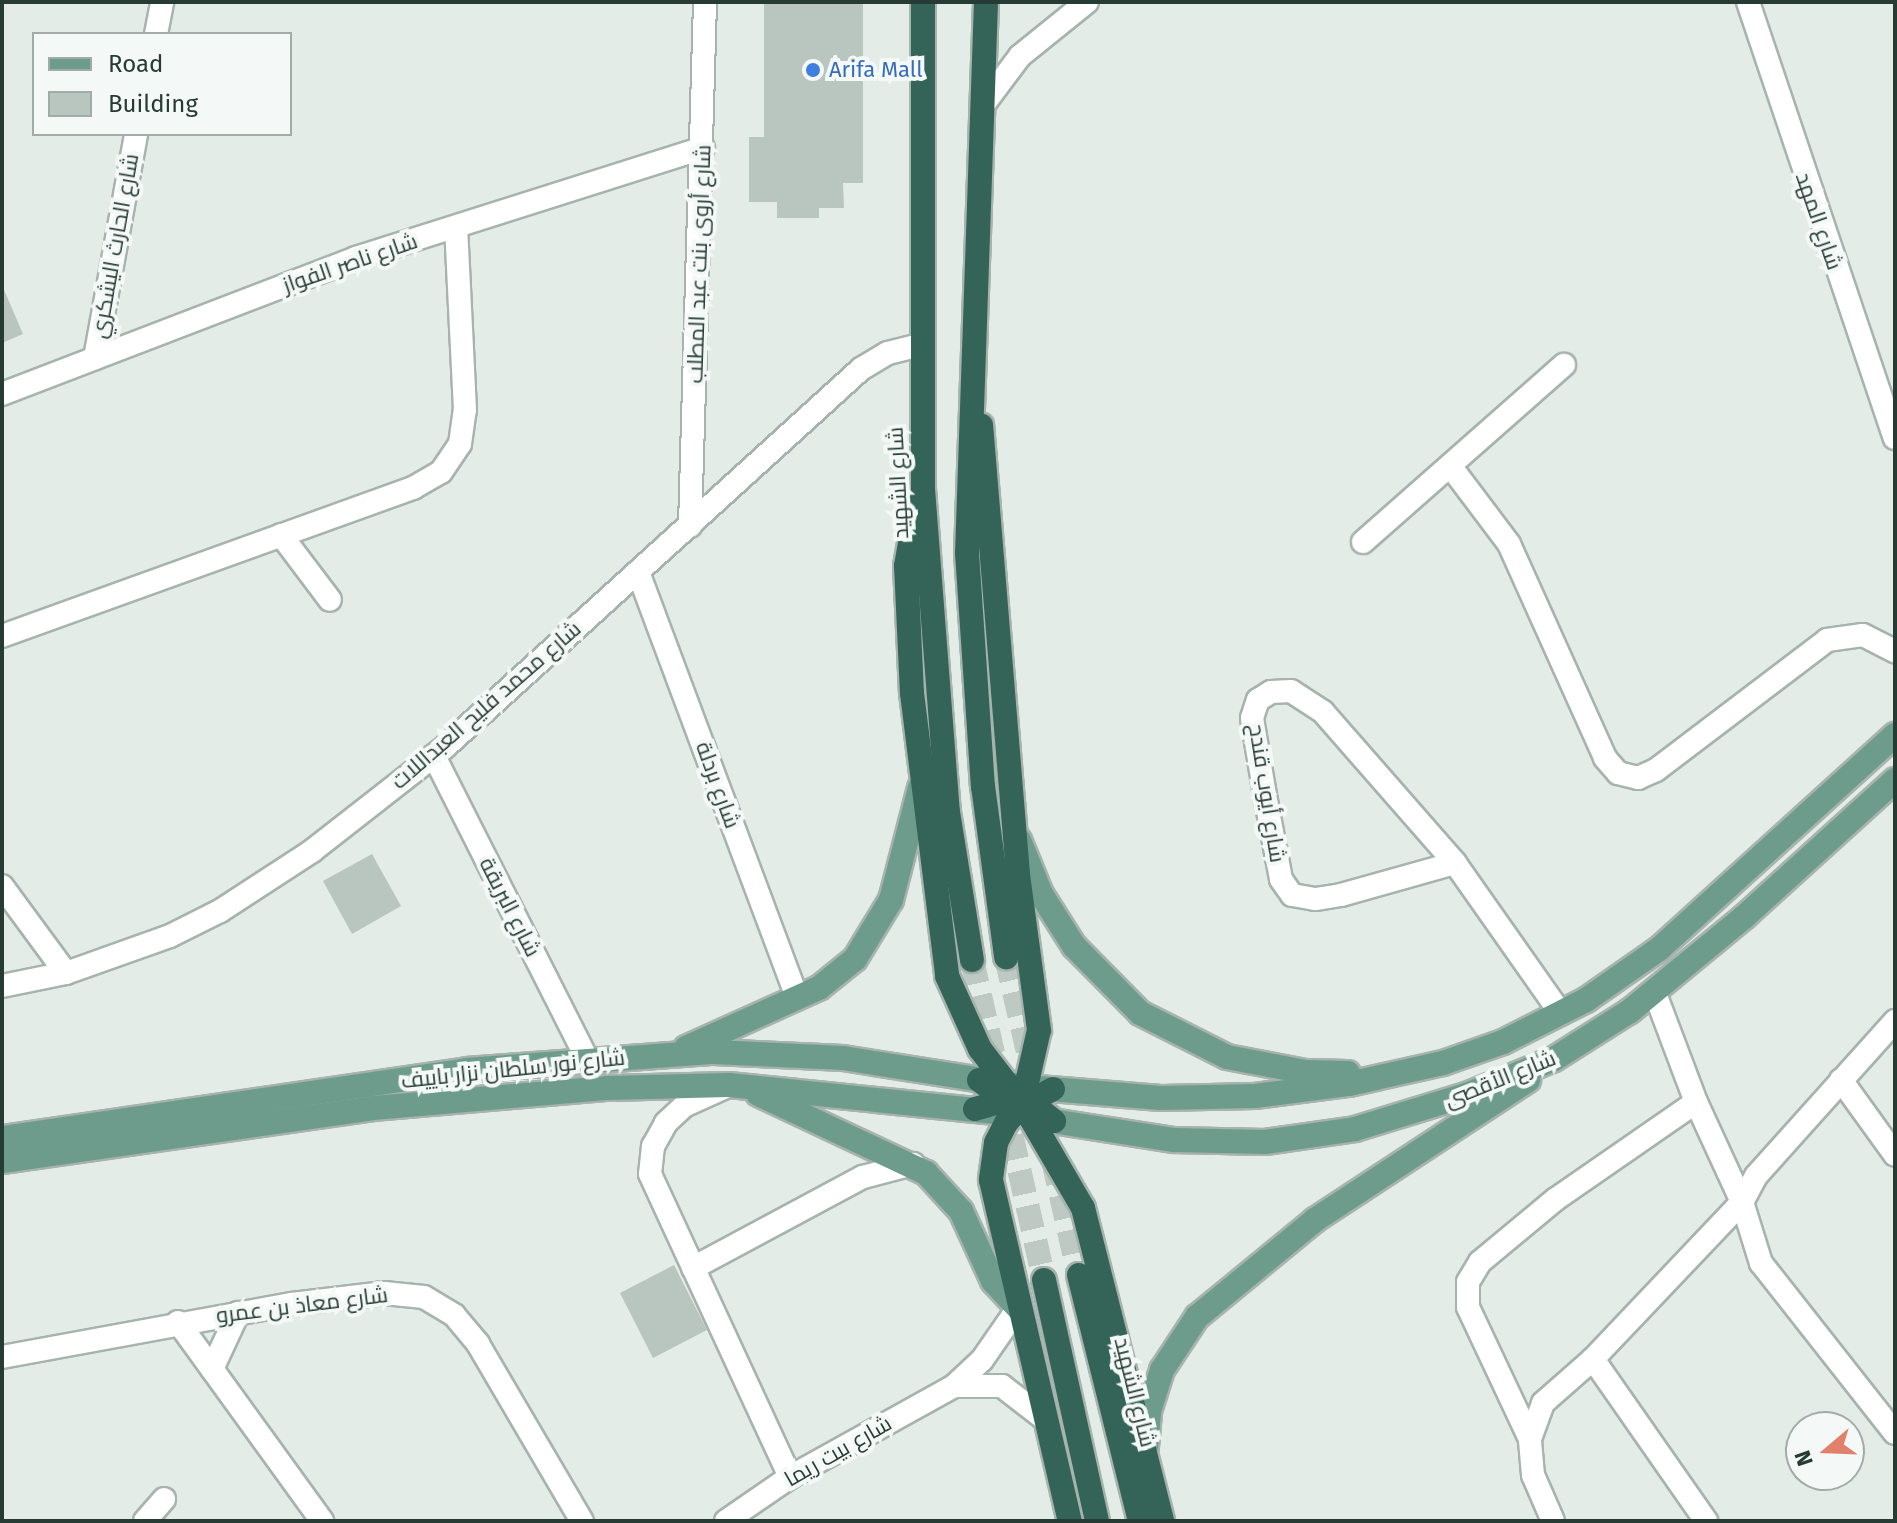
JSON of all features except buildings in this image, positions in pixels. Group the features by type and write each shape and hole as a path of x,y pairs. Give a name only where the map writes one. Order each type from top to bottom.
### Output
{"highway":[{"name":"شارع الشهيد","path":"923,2 919,345 923,489 948,812 972,960"},
{"path":"986,2 972,385 969,573 983,786 1006,957"},
{"path":"972,385 989,484 1015,829 1039,1030 1019,1101 996,1143 991,1180 1018,1308 1070,1521"},
{"path":"923,489 909,535 906,566 920,788 947,976 965,1026 1069,1178 1089,1224 1162,1521"},
{"path":"1019,1101 1054,1121"},
{"name":"شارع الشهيد","path":"1079,1275 1140,1521"},
{"path":"1044,1280 1097,1521"}],"main road":[{"name":"شارع الأقصى","path":"1019,1101 1053,1089 1161,1098 1255,1096 1395,1074 1503,1042 1561,1014 1659,949 1895,735"},
{"name":"شارع الأقصى","path":"1054,1121 1174,1140 1310,1137 1398,1118 1554,1059 1654,991 1744,917 1895,780"},
{"path":"671,1054 797,998 838,974 882,921 920,788"},
{"path":"1015,829 1056,921 1091,969 1140,1013 1196,1044 1240,1060 1306,1072 1395,1074"},
{"name":"شارع نور سلطان نزار باييف","path":"2,1138 466,1070 671,1054 800,1054 979,1080 1019,1101"},
{"path":"1146,1453 1158,1380 1197,1317 1315,1220 1482,1113 1554,1059"},
{"path":"735,1086 913,1164 961,1211 993,1281 1018,1308"},
{"name":"شارع نور سلطان نزار باييف","path":"2,1161 373,1108 608,1088 735,1086 975,1109 1019,1101"}],"street":[{"path":"156,32 162,2"},
{"name":"شارع أروى بنت عبد المطلب","path":"690,526 705,2"},
{"path":"984,104 1020,56 1087,2"},
{"name":"شارع المهد","path":"1748,2 1895,438"},
{"name":"شارع الحارث اليشكري","path":"95,358 136,136"},
{"name":"شارع ناصر الفواز","path":"2,394 356,258 703,148"},
{"path":"2,636 428,482 452,459 465,410 456,227"},
{"name":"شارع محمد فليح العبداللات","path":"2,986 66,973 119,957 220,911 312,851 434,756 861,369 888,353 919,345"},
{"path":"1363,542 1564,365"},
{"path":"1451,467 1509,544 1605,758 1618,773 1647,775 1827,640 1863,635 1895,651"},
{"path":"281,535 330,600"},
{"name":"شارع بردلة","path":"638,572 797,998"},
{"name":"شارع أيوب قندح","path":"1455,863 1341,895 1315,899 1292,895 1281,879 1265,795 1252,718 1258,700 1271,692 1307,698 1455,863 1561,1014"},
{"name":"شارع البريقة","path":"434,756 587,1059"},
{"path":"2,886 66,973"},
{"path":"1654,991 1696,1102 1742,1202 1761,1263 1895,1433"},
{"path":"1530,1439 1543,1403 1593,1359 1742,1202 1756,1176 1895,1021"},
{"path":"1841,1080 1895,1155"},
{"path":"735,1086 674,1114 659,1134 649,1160 650,1174 790,1477"},
{"path":"1553,1521 1533,1475 1530,1439 1468,1307 1468,1282 1480,1262 1556,1199 1696,1102"},
{"path":"693,1268 863,1177 913,1164"},
{"name":"شارع معاذ بن عمرو","path":"2,1357 178,1322 384,1293 408,1293 437,1303 478,1344 582,1521"},
{"name":"شارع بيت ريما","path":"726,1521 790,1477 954,1386 982,1360 1018,1308"},
{"path":"212,1369 238,1313"},
{"path":"178,1322 322,1521"},
{"path":"1593,1359 1706,1521"},
{"name":"شارع بيت ريما","path":"954,1386 1002,1386 1046,1420"},
{"path":"145,1521 164,1499"}],"tunnel":[{"path":"1006,957 1032,1070"},
{"path":"972,960 1044,1280"},
{"path":"1053,1160 1079,1275"}],"place":[{"name":"Arifa Mall","path":"813,70"}]}
